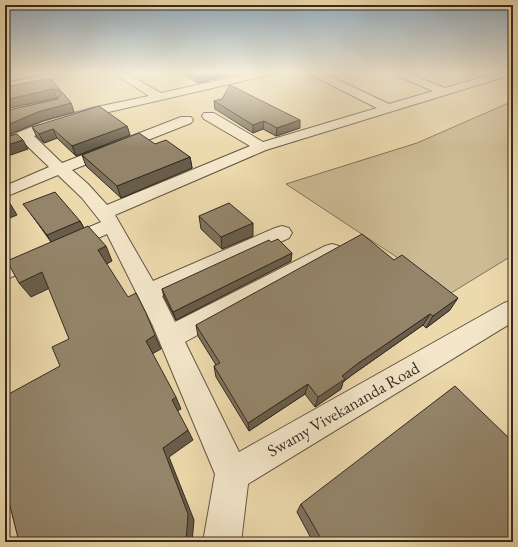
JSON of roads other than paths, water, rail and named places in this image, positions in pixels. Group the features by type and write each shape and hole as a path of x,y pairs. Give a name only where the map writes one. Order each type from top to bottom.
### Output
{"street":[{"path":"5,143 48,125 83,115 158,98"},
{"path":"365,98 389,109"},
{"path":"5,272 108,219 261,147 423,98"},
{"path":"209,116 261,147"},
{"path":"5,192 44,174 186,120"},
{"path":"303,123 316,129"},
{"path":"24,135 74,180 108,219 170,337 232,474 222,542"},
{"path":"147,293 282,233"},
{"path":"170,337 332,251"},
{"name":"Swamy Vivekananda Road","path":"232,474 513,310"}]}
